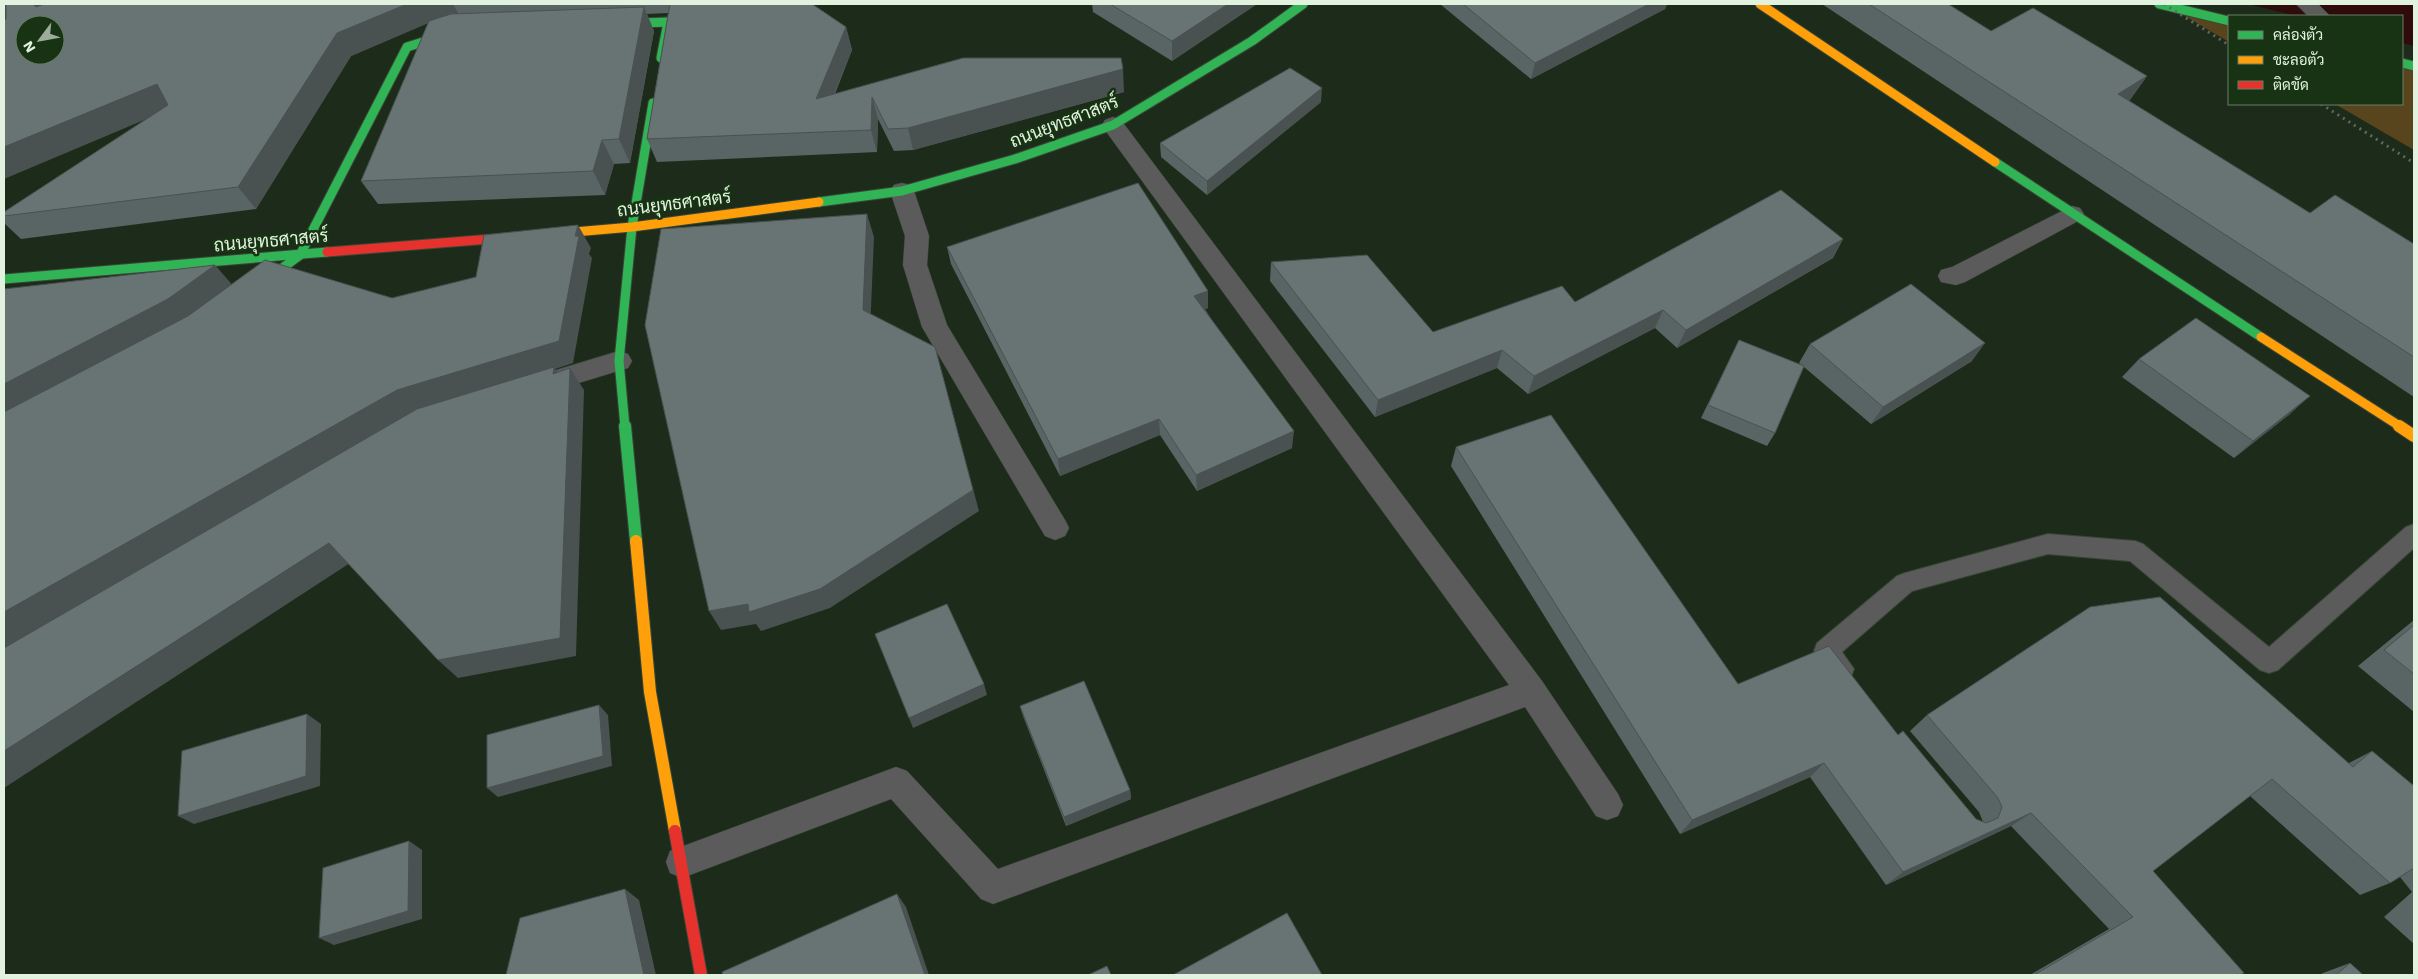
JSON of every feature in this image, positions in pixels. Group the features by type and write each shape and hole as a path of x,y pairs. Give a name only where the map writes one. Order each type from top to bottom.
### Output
{"street":[{"name":"ถนนยุทธศาสตร์","path":"4,279 632,227 902,191 1015,159 1113,125 1252,41 1303,4"},
{"path":"1760,4 2072,214 2414,436"},
{"path":"2159,4 2228,21"},
{"path":"2306,4 2319,15"},
{"path":"599,24 668,22 659,71"},
{"path":"246,295 300,255 407,47 462,29"},
{"path":"656,90 632,227 618,361 650,692 682,862 700,975"},
{"path":"1113,125 1532,691 1607,805"},
{"path":"902,191 917,236 915,265 935,327 1055,528"},
{"path":"1950,276 2072,214"},
{"path":"517,392 618,361"},
{"path":"682,862 896,782 993,887 1532,691"}],"lane":[{"path":"1857,688 1826,651 1905,583 2048,544 2135,551 2269,662 2414,534"}],"shaded area":[{"path":"2248,4 2414,4 2414,46 2403,43 2403,15 2292,15"},
{"path":"2168,6 2228,21 2228,41"},
{"path":"2403,63 2414,66 2414,150 2337,105 2403,105"}],"building":[{"path":"6,4 33,4 36,7 44,4 407,4 337,33 238,187 4,216 4,212 168,105 157,84 4,147 4,20 6,19"},
{"path":"670,4 812,4 846,27 816,99 963,58 1121,58 1123,69 908,128 888,129 872,97 871,130 647,139"},
{"path":"1110,4 1228,4 1172,41"},
{"path":"1463,4 1649,4 1535,63"},
{"path":"1869,4 1948,4 1991,31 2033,8 2147,76 2118,94 2310,213 2335,195 2414,244 2414,357"},
{"path":"644,7 619,139 602,140 593,171 361,181 429,21 451,14"},
{"path":"1290,68 1322,88 1207,181 1160,143"},
{"path":"1138,183 1208,291 1194,296 1294,431 1196,475 1159,419 1058,459 947,247"},
{"path":"1781,190 1843,239 1686,330 1663,310 1534,376 1502,350 1378,400 1271,262 1367,255 1433,332 1562,286 1575,302"},
{"path":"867,214 863,310 935,347 973,490 820,589 749,612 748,604 709,611 645,325 661,229"},
{"path":"578,225 575,236 579,236 559,341 397,390 4,612 4,412 188,316 265,260 392,298 476,277 484,235"},
{"path":"215,265 168,299 4,384 4,289"},
{"path":"1911,284 1985,343 1883,407 1810,344"},
{"path":"2196,318 2310,396 2253,441 2139,359"},
{"path":"1739,340 1804,366 1775,433 1708,405"},
{"path":"554,367 553,374 570,368 560,638 438,660 329,543 4,751 4,648 417,409"},
{"path":"1551,415 1738,684 1829,646 1898,735 1903,731 1976,819 1986,823 1998,818 2002,807 1998,798 1927,715 2090,607 2160,597 2353,767 2372,751 2414,786 2414,868 2390,883 2272,779 2153,871 2244,973 2239,975 2034,975 2133,917 2031,813 1903,872 1824,763 1692,820 1456,447"},
{"path":"947,604 984,684 909,718 875,634"},
{"path":"2414,625 2414,674 2384,650"},
{"path":"1084,681 1130,790 1064,817 1020,706"},
{"path":"599,705 603,756 487,788 487,735"},
{"path":"307,714 306,776 178,816 182,751"},
{"path":"409,841 408,911 319,938 323,868"},
{"path":"625,889 644,975 506,975 520,918"},
{"path":"897,894 925,975 723,975 722,972"},
{"path":"1287,913 1322,975 1173,975"},
{"path":"2350,963 2363,975 2336,975"},
{"path":"1107,966 1111,975 1088,975"}],"railway":[{"path":"2164,4 2228,44"},
{"path":"2323,105 2414,163"}],"traffic: fast":[{"path":"819,202 902,191 1015,159 1113,125 1252,41 1303,4"},
{"path":"2159,4 2228,21"},
{"path":"612,24 668,22 661,58"},
{"path":"255,288 300,255 407,47 455,32"},
{"path":"2403,63 2414,66"},
{"path":"636,541 619,361 632,227 653,103"},
{"path":"1995,162 2261,337"},
{"path":"4,279 327,252"}],"traffic: slow":[{"path":"1760,4 1995,162"},
{"path":"528,236 632,227 819,202"},
{"path":"2261,337 2414,436"},
{"path":"636,541 650,692 675,831"}],"traffic: jam":[{"path":"327,252 528,236"},
{"path":"675,831 701,975"}]}
